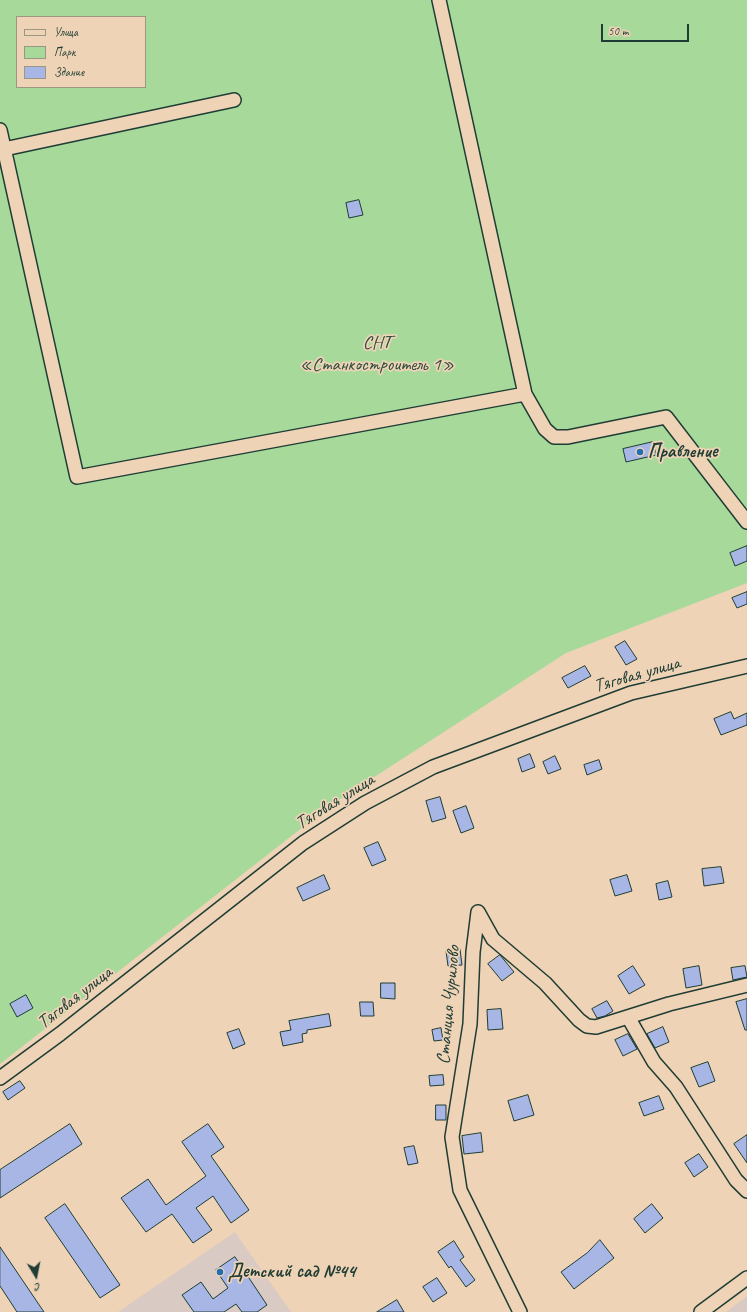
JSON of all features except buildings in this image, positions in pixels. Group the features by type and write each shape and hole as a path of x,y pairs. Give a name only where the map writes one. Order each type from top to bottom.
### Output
{"street":[{"path":"439,0 525,394 545,429 554,437 568,437 666,417 747,522"},
{"path":"2,149 234,100"},
{"path":"0,130 2,149 77,477 525,394"},
{"name":"Тяговая улица","path":"0,1078 60,1034 303,843 365,803 433,767 630,693 747,666"},
{"name":"Станция Чурилово","path":"520,1312 460,1190 452,1138 470,1024 472,952 478,912 493,938 545,983 579,1020 587,1026 596,1027 669,1004 747,985"},
{"path":"628,1017 654,1062 676,1087 736,1180 747,1191"},
{"path":"701,1312 747,1278"}],"shaded area":[{"name":"Детский сад №44","path":"235,1232 291,1312 118,1312"},
{"path":"747,1296 747,1312 726,1312"}],"green space":[{"name":"СНТ «Станкостроитель 1»","path":"0,0 747,0 747,583 566,653 331,805 0,1064"}],"place":[{"name":"Правление","path":"640,452"},
{"name":"Детский сад №44","path":"220,1272"}]}
